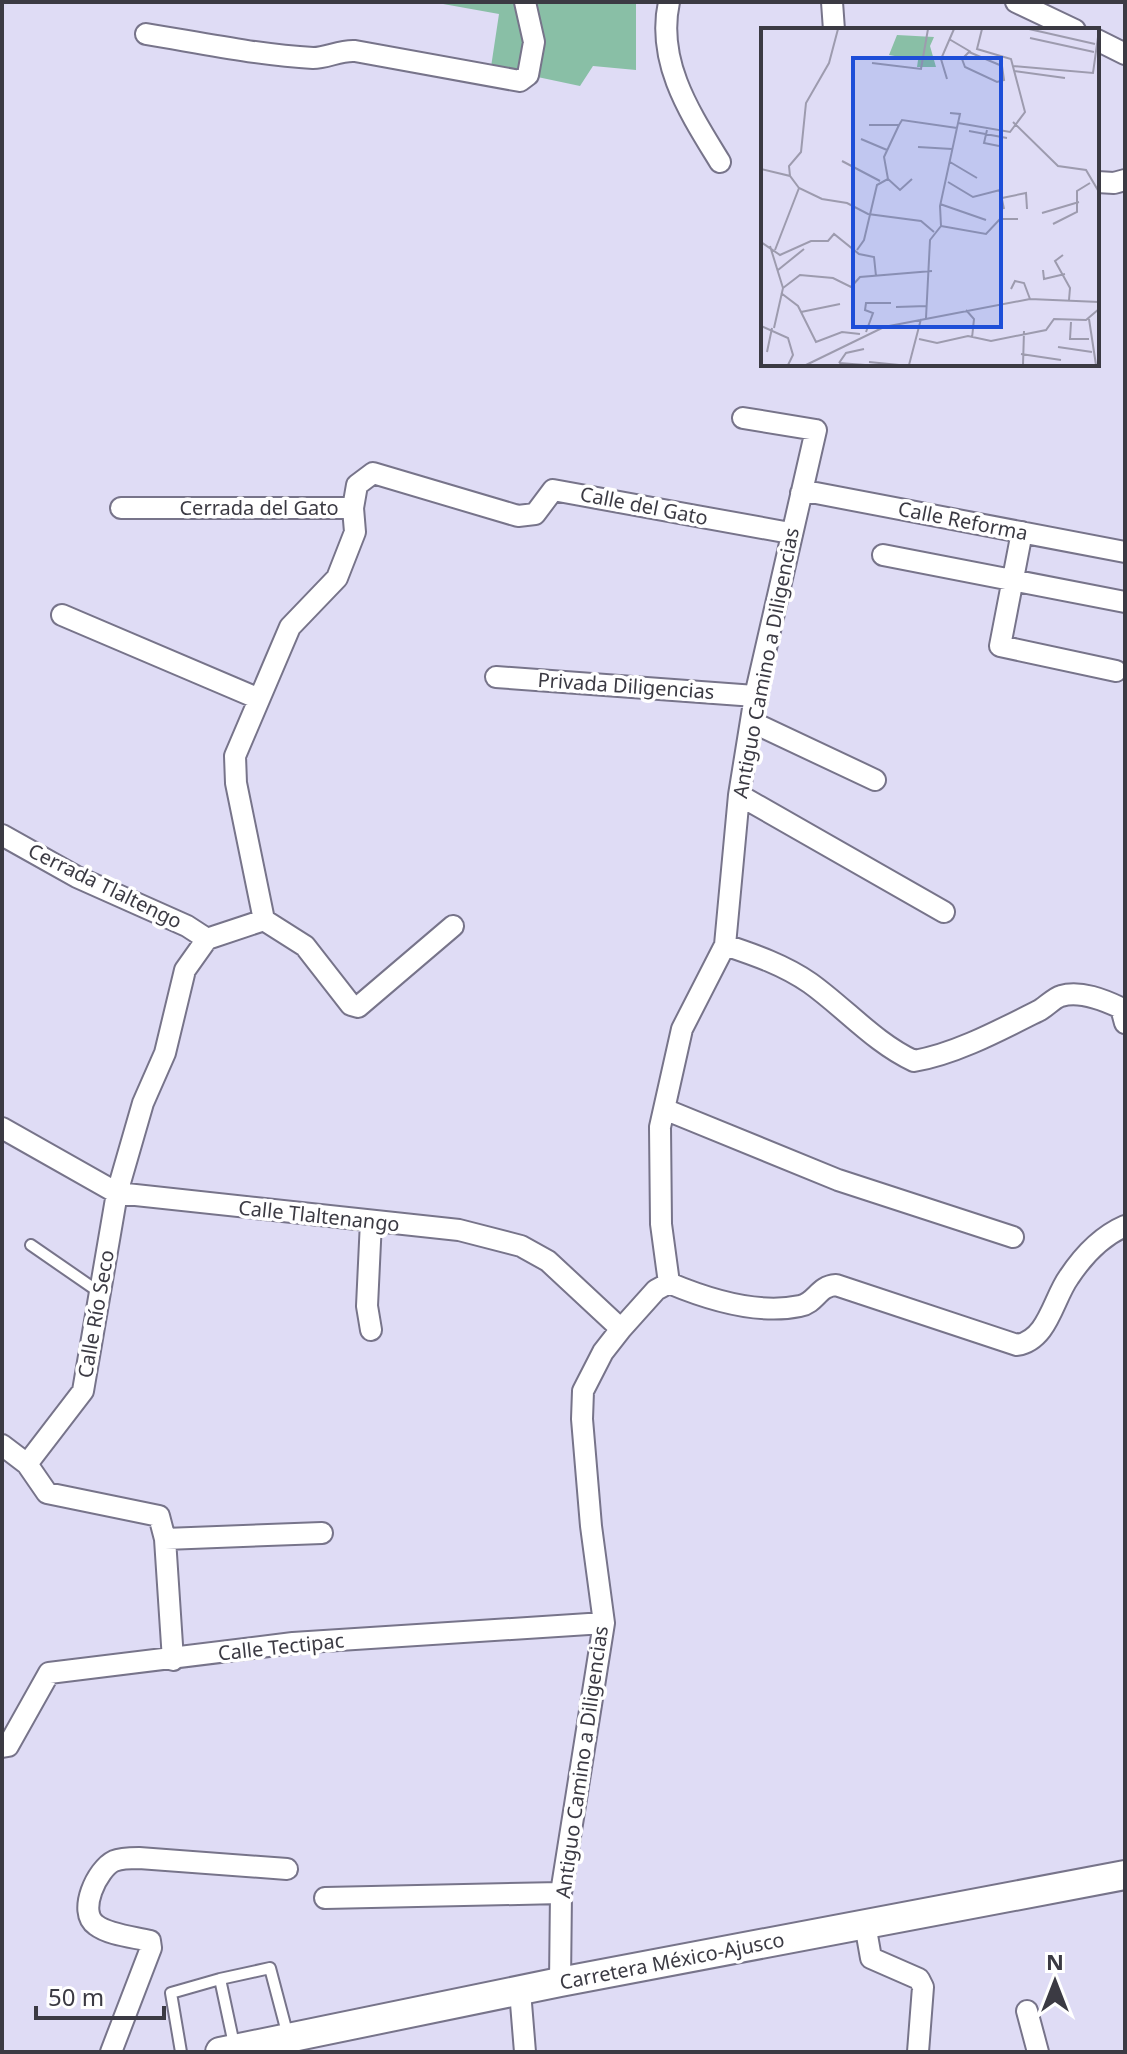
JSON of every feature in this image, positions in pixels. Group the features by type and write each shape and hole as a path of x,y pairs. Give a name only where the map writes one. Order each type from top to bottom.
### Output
{"main road":[{"name":"Carretera México-Ajusco","path":"227,2050 560,1982 1125,1875"}],"street":[{"path":"146,34 287,56 319,58 343,50 355,51 520,81 528,75 534,42 525,2"},
{"path":"832,2 834,28"},
{"path":"1016,2 1071,28"},
{"path":"670,4 666,38 676,82 684,103 720,162"},
{"path":"1099,41 1125,54"},
{"path":"1099,182 1125,180"},
{"name":"Antiguo Camino a Diligencias","path":"560,1982 561,1893 604,1623 591,1526 583,1391 603,1352 621,1329 656,1290 669,1283 658,1163 664,1109 682,1029 725,945 739,795 755,696 816,430 743,418"},
{"name":"Cerrada del Gato","path":"121,508 353,508 357,485 373,473"},
{"name":"Calle del Gato","path":"373,473 518,516 535,514 553,490 790,533"},
{"name":"Calle Reforma","path":"801,493 816,493 1125,552"},
{"path":"353,508 355,532 337,578 290,627 257,698 235,756 264,920 305,946 351,1005 358,1007 453,926"},
{"path":"1022,532 1000,646 1116,671"},
{"path":"883,555 1125,602"},
{"path":"62,615 257,698"},
{"name":"Privada Diligencias","path":"496,677 755,696"},
{"path":"752,722 875,780"},
{"path":"739,795 944,912"},
{"name":"Cerrada Tlaltengo","path":"2,835 77,877 187,926 207,939"},
{"path":"207,939 264,920"},
{"name":"Calle Río Seco","path":"27,1464 83,1391 117,1193 143,1103 165,1053 185,970 207,939"},
{"path":"725,945 769,960 809,982 897,1053 914,1061 985,1035 1044,1008 1060,996 1093,997 1111,1003 1121,1008 1125,1023"},
{"path":"664,1109 838,1180 1013,1237"},
{"name":"Calle Tlaltenango","path":"2,1128 117,1193 459,1230 521,1246 548,1261 621,1329"},
{"path":"371,1221 367,1306 371,1330"},
{"path":"669,1283 712,1298 774,1308 800,1306 810,1302 820,1289 836,1285 1017,1345 1038,1335 1064,1284 1084,1256 1109,1234 1125,1226"},
{"path":"2,1445 27,1464 47,1493 159,1516 165,1539 173,1660"},
{"path":"165,1539 322,1533"},
{"name":"Calle Tectipac","path":"2,1747 8,1746 49,1673 293,1643 604,1623"},
{"path":"111,2052 151,1948 150,1941 97,1927 89,1919 87,1908 101,1870 115,1860 139,1858 287,1869"},
{"path":"325,1898 561,1893"},
{"path":"865,1924 871,1958 919,1979 923,1987 918,2052"},
{"path":"520,1991 525,2052"},
{"path":"1027,2011 1038,2052"}],"lane":[{"path":"31,1245 99,1292"},
{"path":"181,2052 171,1993 270,1968 288,2038"},
{"path":"220,1979 227,2050"}],"green space":[{"path":"432,2 636,2 636,70 593,66 580,86 491,67 499,14"}]}
